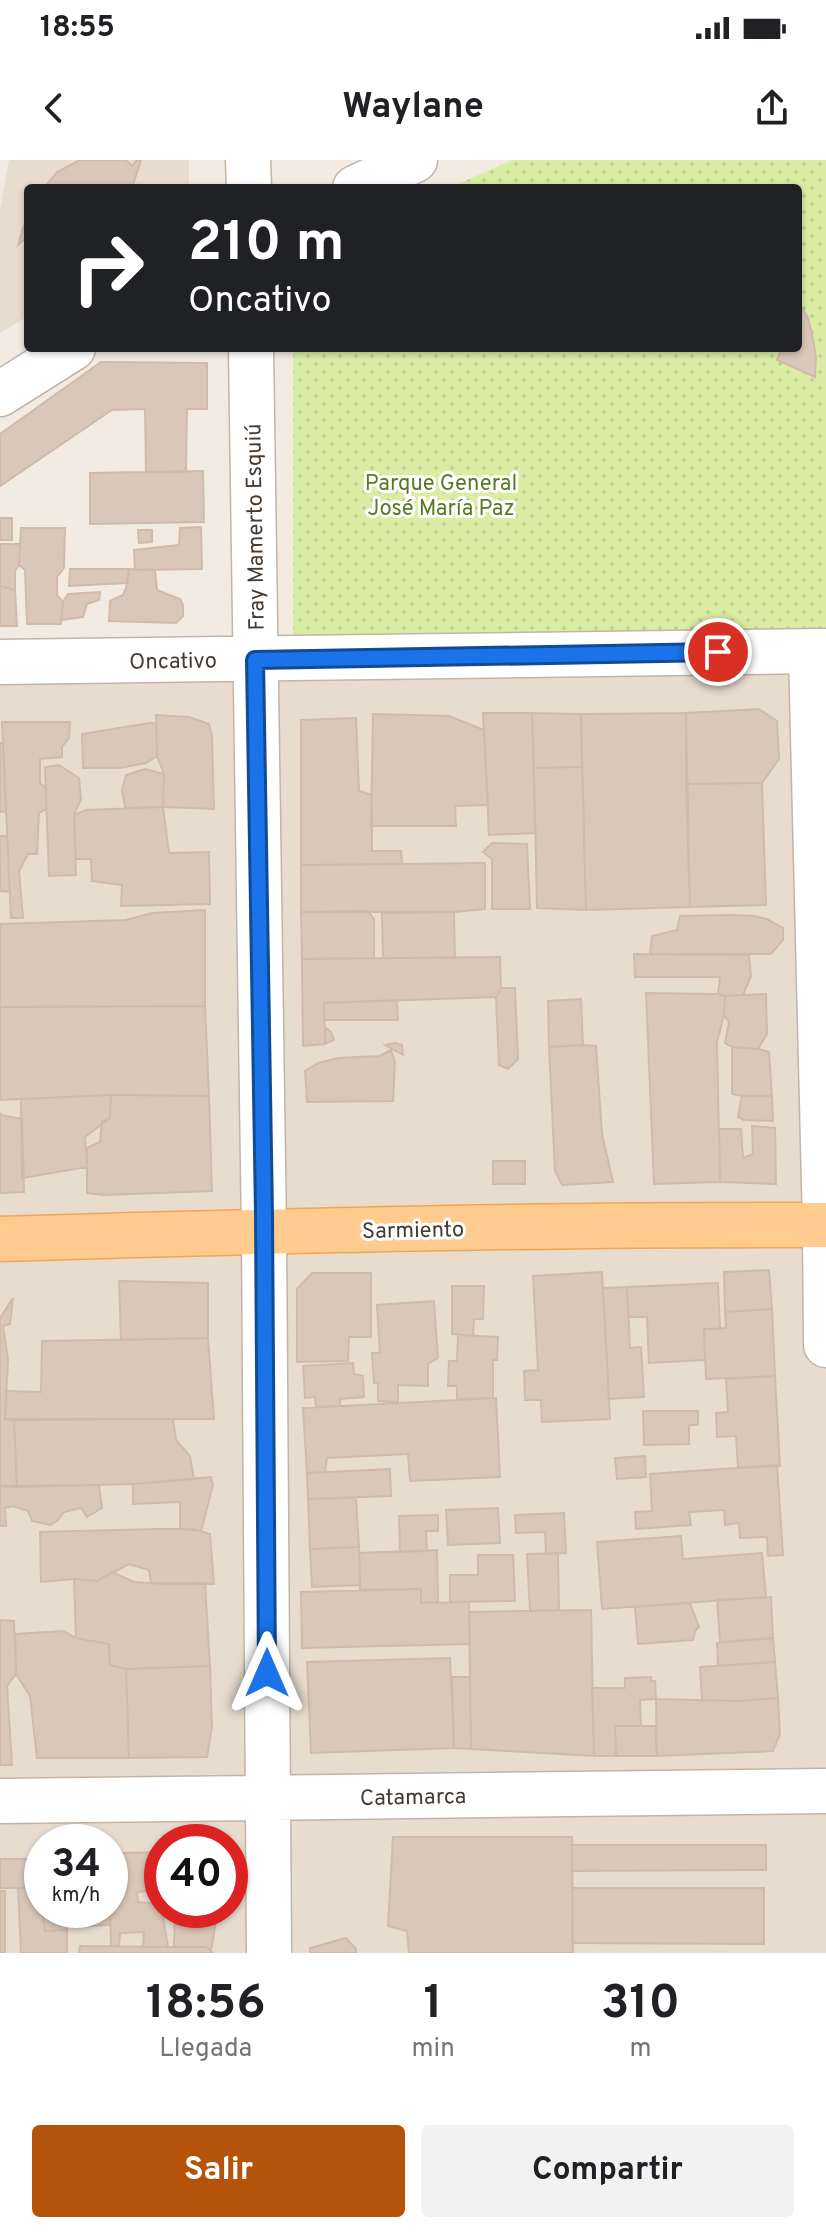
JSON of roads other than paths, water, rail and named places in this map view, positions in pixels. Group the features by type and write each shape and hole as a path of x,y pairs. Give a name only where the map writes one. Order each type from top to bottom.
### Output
{"main road":[{"name":"Sarmiento","path":"0,1239 264,1232 826,1225"}],"street":[{"path":"248,160 249,184"},
{"path":"364,184 415,160"},
{"path":"0,394 67,352"},
{"name":"Fray Mamerto Esquiú","path":"251,352 264,1232 269,1953"},
{"path":"818,651 826,1345"},
{"name":"Oncativo","path":"0,662 818,651"},
{"name":"Catamarca","path":"0,1801 826,1791"}],"park label":[{"name":"Parque General José María Paz","path":"441,494"}]}
